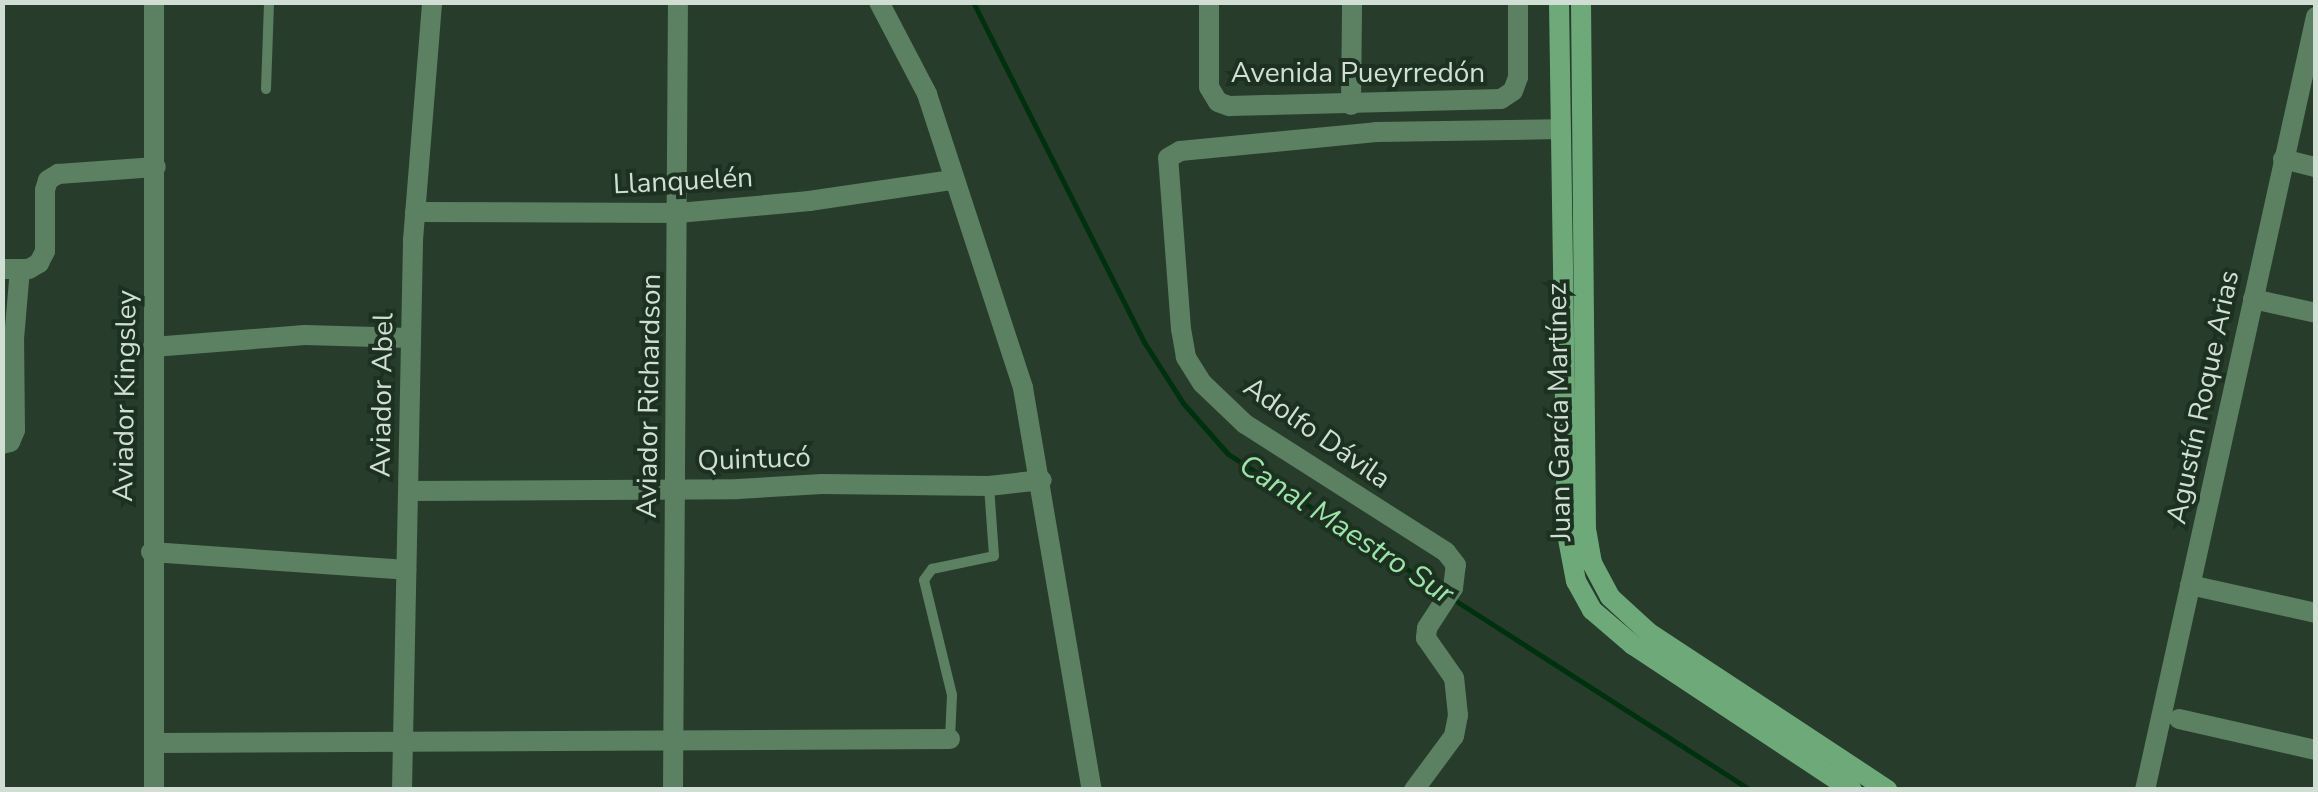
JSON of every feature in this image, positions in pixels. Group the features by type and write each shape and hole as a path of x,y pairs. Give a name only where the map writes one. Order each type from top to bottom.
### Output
{"main road":[{"name":"Juan García Martínez","path":"1560,2 1567,534 1582,595 1604,622 1633,645 1852,790"},
{"name":"Juan García Martínez","path":"1581,2 1586,529 1592,563 1610,597 1648,632 1888,790"}],"street":[{"name":"Aviador Kingsley","path":"154,2 156,167 150,552 154,790"},
{"name":"Aviador Abel","path":"402,790 410,338 415,212 432,2"},
{"name":"Aviador Richardson","path":"673,790 678,2"},
{"path":"879,2 922,82 1014,355 1042,480 1092,790"},
{"name":"Avenida Pueyrredón","path":"1209,2 1209,87 1218,102 1229,106 1492,100 1512,92 1518,77 1518,2"},
{"path":"1352,2 1352,104"},
{"name":"Agustín Roque Arias","path":"2144,790 2283,159 2311,58 2316,17"},
{"name":"Adolfo Dávila","path":"1414,790 1454,736 1458,715 1454,678 1426,638 1427,628 1453,588 1456,565 1446,552 1245,424 1202,383 1186,357 1181,329 1168,158 1180,151 1376,132 1560,129"},
{"path":"2283,159 2316,166"},
{"path":"2,444 10,442 15,430 12,269 39,263 45,250 48,180 58,174 156,167"},
{"name":"Llanquelén","path":"415,212 678,213 809,201 952,180"},
{"path":"2252,299 2316,314"},
{"path":"153,347 305,335 410,338"},
{"name":"Quintucó","path":"409,491 822,484 989,486 1042,480"},
{"path":"150,552 406,570"},
{"path":"2190,585 2316,613"},
{"path":"2179,718 2316,750"},
{"path":"155,743 950,739"}],"lane":[{"path":"266,89 269,2"},
{"path":"950,739 952,695 924,580 932,569 994,556 989,486"}],"waterway":[{"name":"Canal Maestro Sur","path":"973,2 1144,342 1183,403 1228,454 1444,593"},
{"name":"Canal Maestro Sur","path":"1453,599 1751,790"}]}
